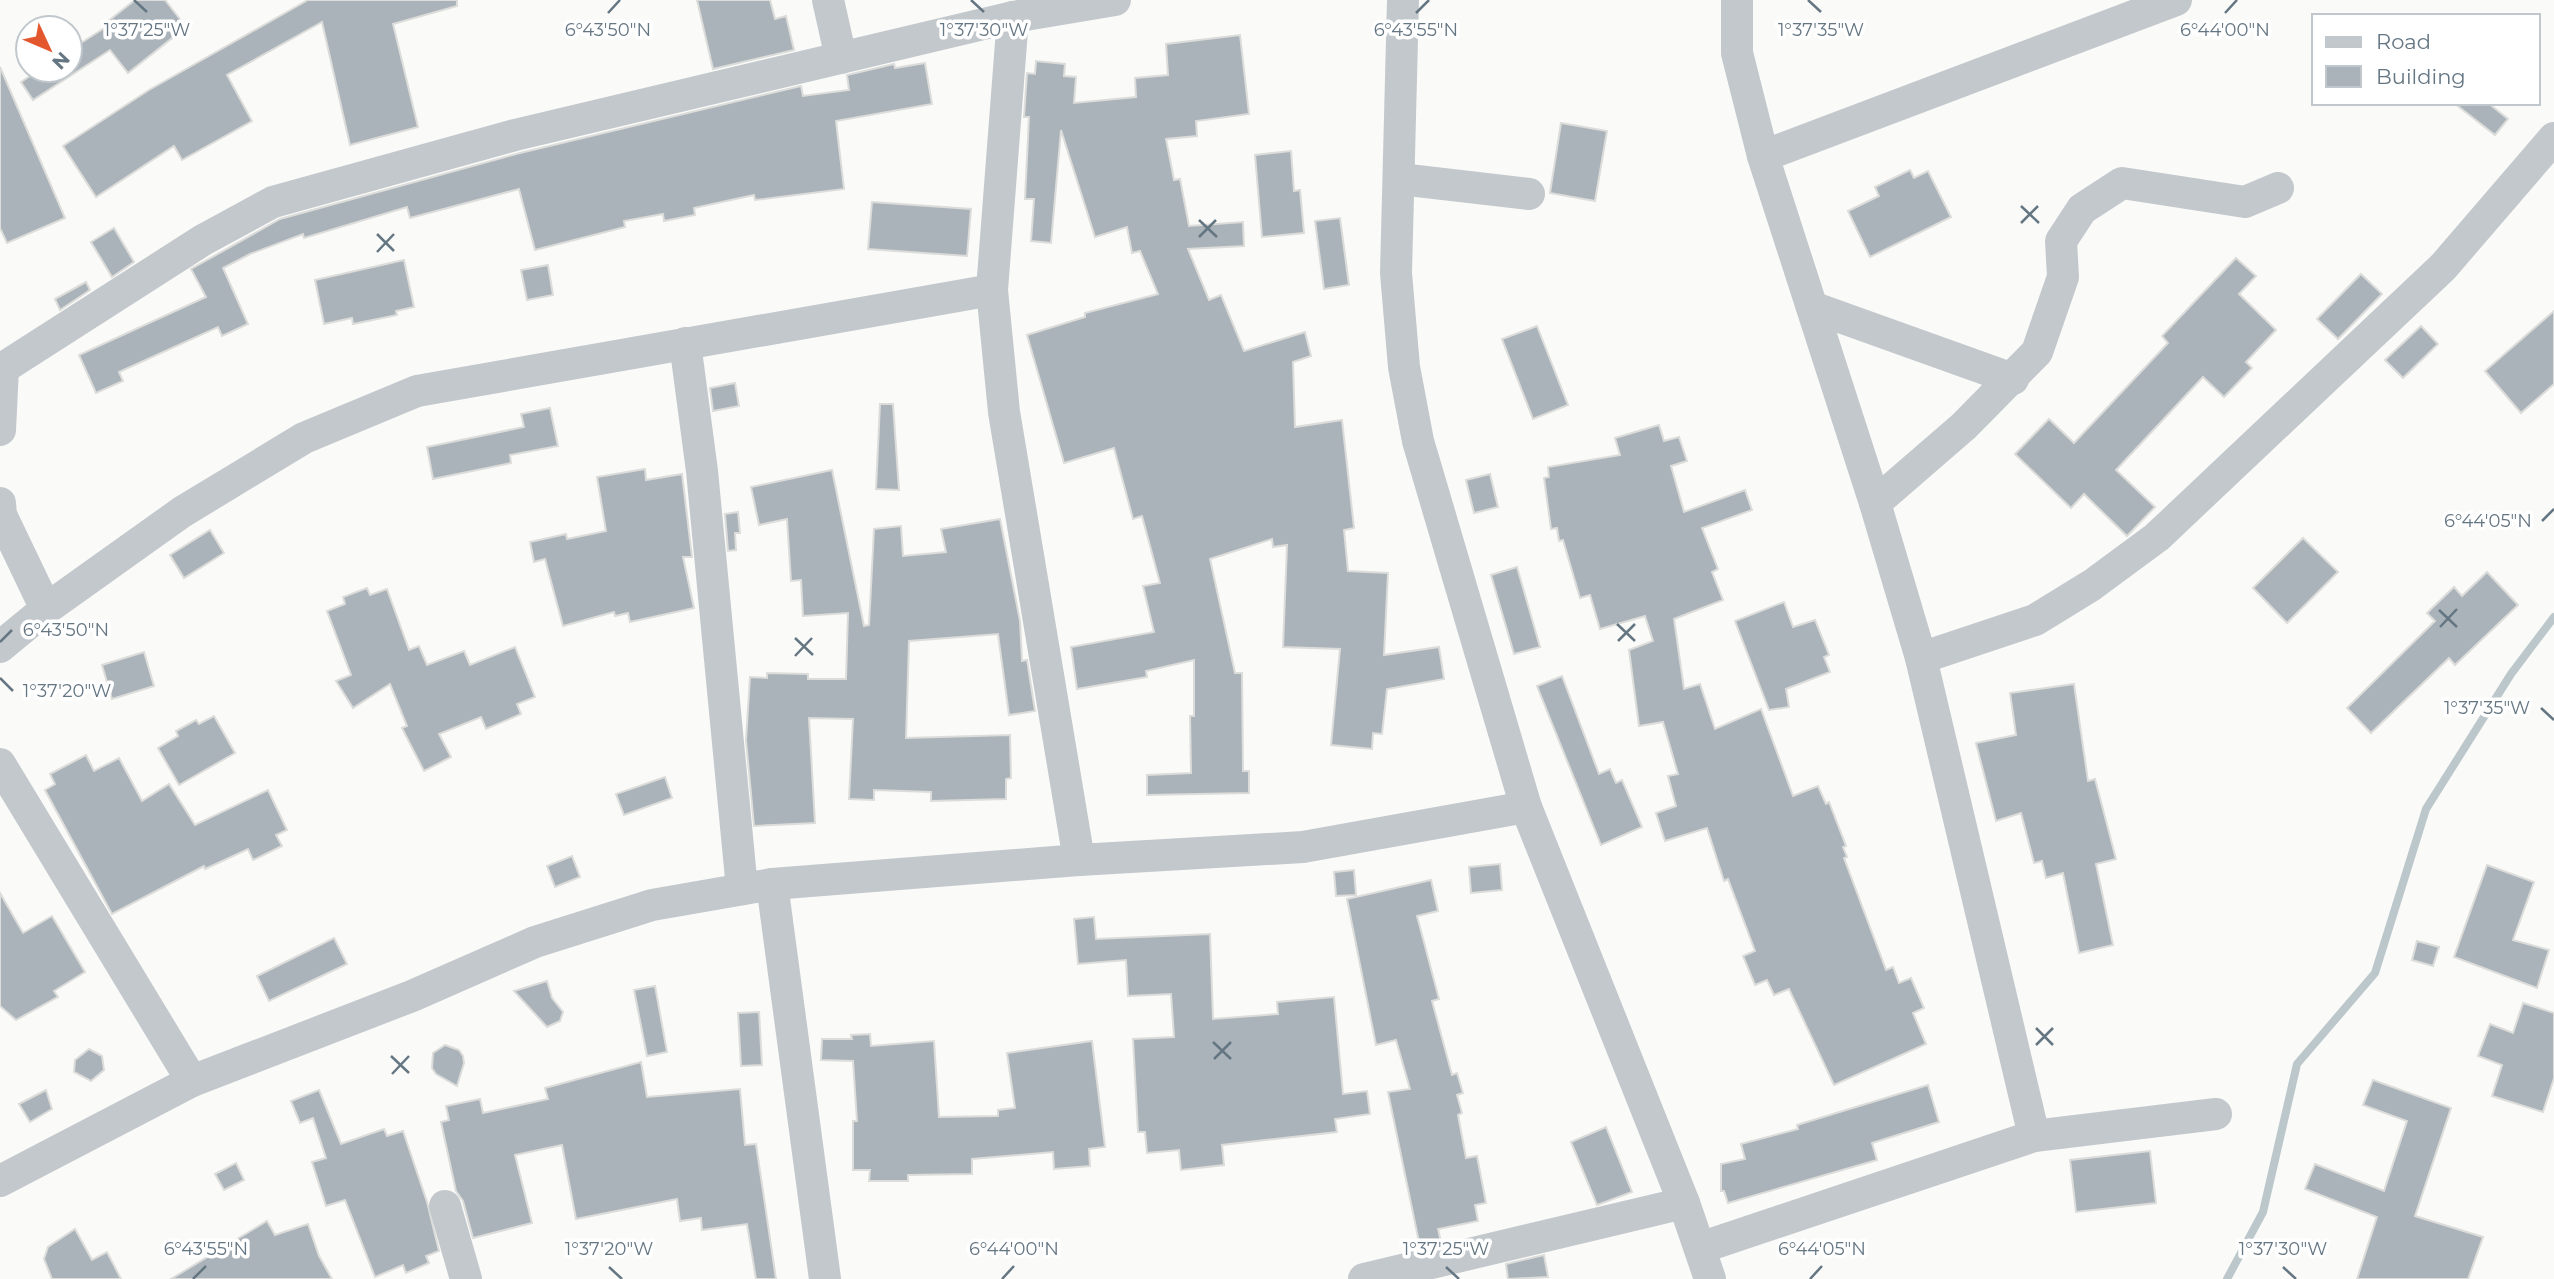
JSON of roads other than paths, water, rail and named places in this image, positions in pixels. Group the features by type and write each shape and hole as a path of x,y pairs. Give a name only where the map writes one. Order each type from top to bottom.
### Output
{"street":[{"path":"828,0 841,58"},
{"path":"0,430 1,369 203,240 273,202 515,135 1013,17 1115,0"},
{"path":"1403,0 1396,272 1404,367 1418,441 1526,807 1684,1203 1710,1279"},
{"path":"1737,0 1737,54 1763,156 1875,503 1921,658 2034,1136"},
{"path":"1763,156 2176,0"},
{"path":"1013,17 992,290 1004,412 1079,860"},
{"path":"1921,658 2035,620 2092,585 2157,537 2443,267 2554,138"},
{"path":"1400,179 1529,194"},
{"path":"1875,503 1964,426 2037,352 2063,277 2061,241 2082,209 2122,183 2245,202 2278,188"},
{"path":"0,647 46,608 182,512 304,438 416,391 992,290"},
{"path":"1812,307 2013,379"},
{"path":"685,343 757,887 825,1279"},
{"path":"0,503 1,516 46,608"},
{"path":"0,764 192,1082"},
{"path":"0,1181 192,1082 412,996 535,942 652,905 757,887 1079,860 1303,847 1526,807"},
{"path":"1700,1248 2034,1136 2216,1114"},
{"path":"1364,1279 1419,1274 1684,1203"},
{"path":"445,1206 466,1279"}],"waterway":[{"path":"2227,1279 2263,1212 2297,1064 2375,973 2426,809 2511,674 2554,617"}]}
